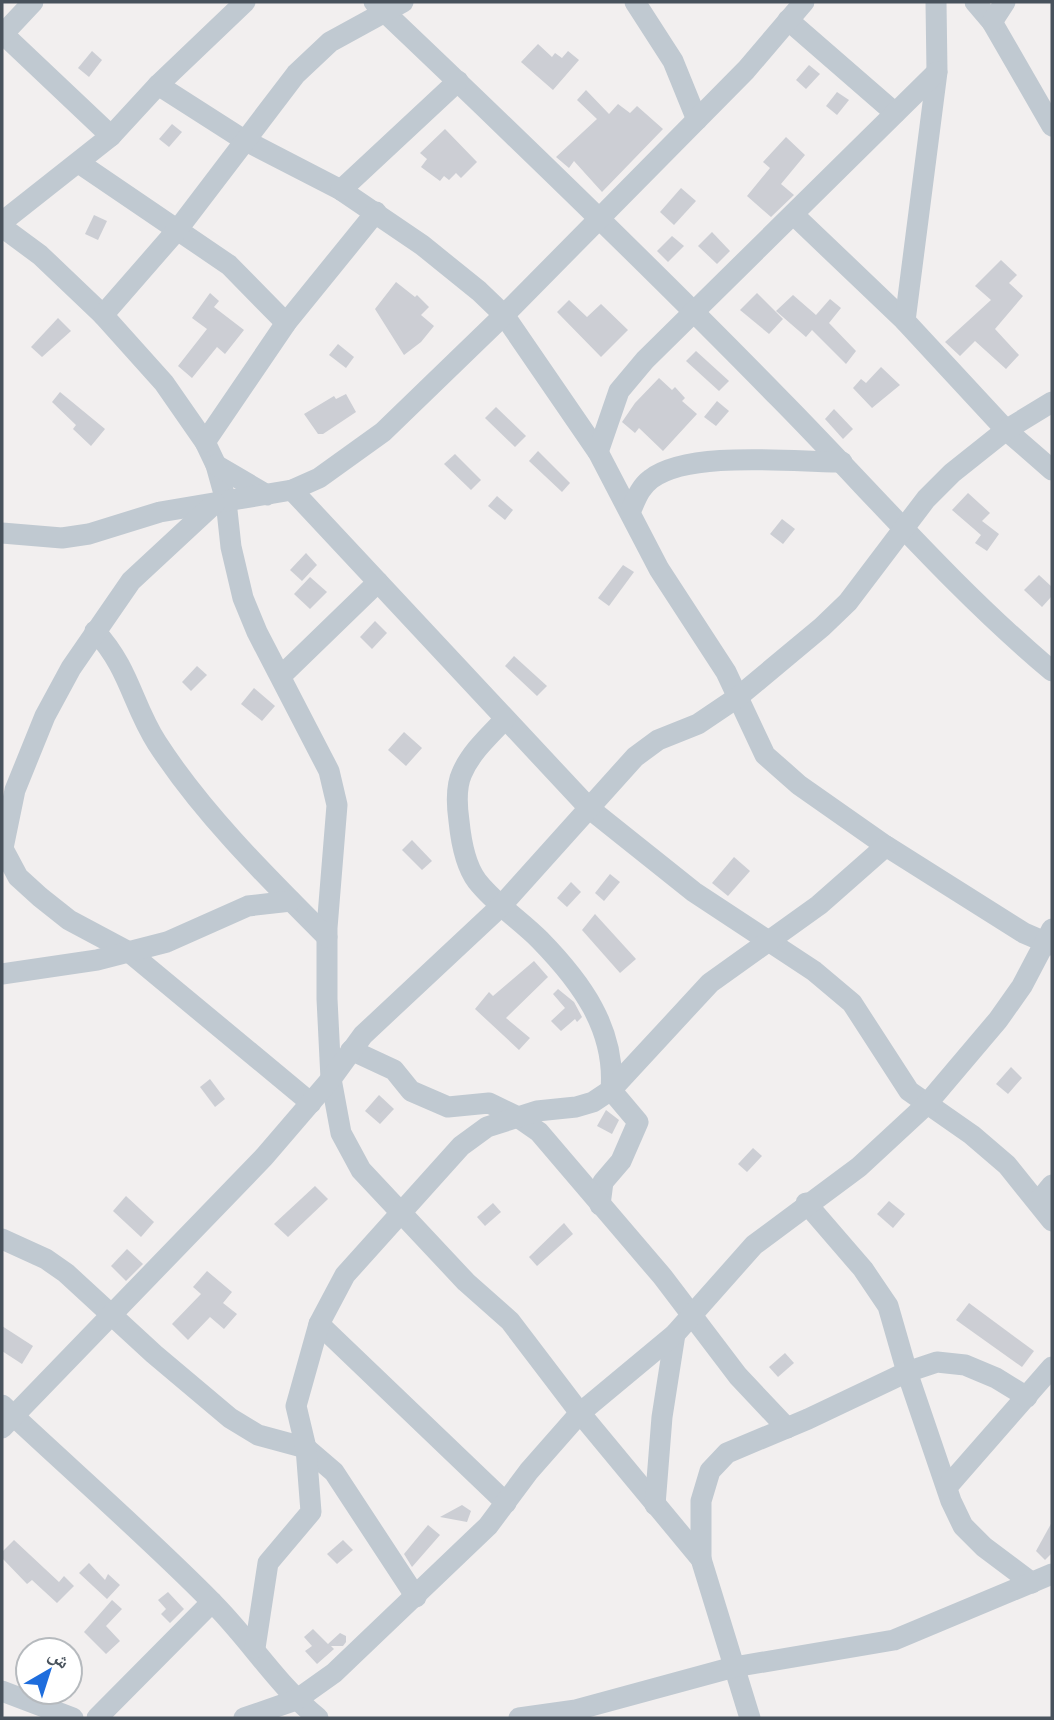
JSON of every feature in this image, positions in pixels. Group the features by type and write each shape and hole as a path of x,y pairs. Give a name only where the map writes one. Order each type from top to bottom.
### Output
{"street":[{"path":"33,2 2,33 111,136"},
{"path":"245,2 158,85 111,136 2,224 40,255 103,315 164,383 205,442 216,465 220,502 243,598 329,771 337,805 327,937 331,1080 341,1133 361,1170 466,1282 510,1321 580,1413 701,1559"},
{"path":"635,2 673,61 697,120"},
{"path":"2,533 62,538 89,534 160,512 292,490 319,478 383,432 504,315 697,120 804,2"},
{"path":"905,321 916,253 937,72 936,2"},
{"path":"975,2 992,22 1052,126"},
{"path":"992,22 1005,2"},
{"path":"103,315 178,229 296,74 330,42 388,5 458,81 696,313 842,462 957,586 1052,671"},
{"path":"788,20 895,113"},
{"path":"598,452 620,391 645,360 795,216 937,72"},
{"path":"341,190 458,81"},
{"path":"158,85 244,140 341,190 376,212 422,245 504,315 598,452 631,510 659,569 719,661 765,755 799,785 886,846 1050,939 998,1020 926,1105 859,1167 806,1203 754,1245 675,1334 580,1413 488,1526 334,1673 296,1700 244,1718"},
{"path":"79,163 229,265 286,323"},
{"path":"205,442 286,323 376,212"},
{"path":"795,216 905,321 1006,430 1052,470"},
{"path":"317,1718 296,1700 255,1648 212,1602 6,1416 113,1316 264,1157 331,1080 351,1050 403,996 501,906 635,757 658,740 698,724 738,696 848,602 926,499 951,473 1006,430 1052,402"},
{"path":"631,510 641,489 652,478 676,466 704,461 842,462"},
{"path":"216,465 267,495"},
{"path":"292,490 590,809 694,892 769,944 814,971 852,1003 909,1091 972,1135 998,1158 1052,1221"},
{"path":"220,502 146,564 95,631 45,716 8,810 2,850 18,877 40,897 69,920 129,952 311,1103"},
{"path":"281,676 378,582"},
{"path":"95,631 125,670 162,749 222,825 327,937"},
{"path":"505,719 473,754 461,774 457,809 462,846 476,880 540,941 575,980 601,1020 612,1060 611,1090 638,1122 621,1161 603,1182 600,1205"},
{"path":"255,1648 268,1563 311,1512 306,1448 296,1406 319,1324 345,1275 461,1146 487,1127 516,1116 576,1107 593,1102 611,1090 710,983 769,944 886,846"},
{"path":"2,974 74,964 129,952 167,942 248,906 291,901"},
{"path":"351,1050 394,1070 411,1091 448,1107 489,1103 516,1116 554,1147 662,1276 738,1376 787,1428"},
{"path":"1038,1202 1052,1185"},
{"path":"806,1203 881,1295 963,1526 984,1547 1032,1583"},
{"path":"2,1239 46,1259 230,1418 258,1435 306,1448 334,1472 416,1597"},
{"path":"319,1324 506,1503"},
{"path":"655,1505 662,1416 675,1334"},
{"path":"750,1718 701,1559 701,1501 710,1471 727,1453 907,1372 937,1362 965,1366 996,1378 1027,1397"},
{"path":"947,1487 1052,1367"},
{"path":"519,1718 576,1710 734,1667 894,1640 1052,1574"},
{"path":"97,1718 212,1602"},
{"path":"2,1691 73,1718"}],"building":[{"path":"538,44 552,57 555,53 562,58 568,51 579,60 553,90 521,62"},
{"path":"92,51 102,60 89,77 78,68"},
{"path":"809,65 820,74 806,89 796,80"},
{"path":"586,90 609,114 618,104 630,113 637,106 663,129 602,192 574,161 569,168 556,157 597,119 577,100"},
{"path":"837,92 849,100 837,115 826,106"},
{"path":"172,124 182,132 169,147 159,139"},
{"path":"445,129 477,162 461,178 456,173 449,180 444,176 440,181 421,167 427,159 420,153"},
{"path":"786,137 805,155 781,184 794,195 771,217 747,196 770,168 763,162"},
{"path":"681,188 696,201 674,225 660,212"},
{"path":"94,215 107,221 98,240 85,234"},
{"path":"712,232 730,251 717,264 698,246"},
{"path":"672,236 684,246 668,262 657,251"},
{"path":"1001,260 1017,275 1009,283 1023,296 995,329 1019,355 1006,369 975,341 960,356 945,342 991,300 975,286"},
{"path":"396,282 415,297 417,295 429,307 421,315 434,326 421,342 404,355 375,309"},
{"path":"210,293 219,301 214,307 244,330 225,354 217,347 192,378 178,366 207,329 192,318"},
{"path":"757,293 783,319 769,334 740,310"},
{"path":"793,295 816,315 830,299 841,308 829,323 856,351 846,364 812,330 806,337 776,311"},
{"path":"569,300 587,317 601,304 628,330 601,357 557,312"},
{"path":"58,318 71,331 42,357 31,347"},
{"path":"338,344 354,357 346,368 329,355"},
{"path":"696,351 729,381 719,391 686,361"},
{"path":"881,367 900,385 872,408 853,388 861,379 866,383"},
{"path":"659,378 672,390 675,387 685,398 682,401 697,414 663,451 639,428 635,433 622,422 635,403"},
{"path":"60,392 105,429 91,446 73,429 76,425 52,402"},
{"path":"346,394 356,412 323,434 318,434 304,414 334,396 336,399"},
{"path":"717,401 729,411 716,426 704,417"},
{"path":"496,407 526,436 515,447 485,418"},
{"path":"834,409 853,429 843,439 825,419"},
{"path":"538,451 570,483 562,492 529,461"},
{"path":"455,454 481,480 471,490 444,464"},
{"path":"968,493 990,513 982,521 999,534 987,551 975,543 981,535 952,510"},
{"path":"497,496 513,510 505,520 488,506"},
{"path":"782,519 795,529 783,544 770,534"},
{"path":"306,553 317,565 302,581 290,570"},
{"path":"623,565 634,572 609,606 598,598"},
{"path":"1039,575 1052,587 1052,596 1042,607 1024,590"},
{"path":"310,577 327,592 310,609 294,594"},
{"path":"375,621 387,633 372,649 360,637"},
{"path":"514,656 547,686 537,696 505,666"},
{"path":"197,666 207,675 191,691 182,682"},
{"path":"254,688 275,706 262,721 241,704"},
{"path":"404,732 422,748 406,766 388,750"},
{"path":"412,840 432,861 422,870 402,850"},
{"path":"734,857 750,871 728,896 712,883"},
{"path":"610,874 620,882 604,901 595,893"},
{"path":"571,882 581,892 567,907 557,898"},
{"path":"595,914 636,959 620,973 582,930"},
{"path":"534,961 548,977 506,1018 530,1038 519,1050 475,1009 489,992 493,996"},
{"path":"558,989 574,1002 582,1017 577,1022 575,1019 561,1031 551,1021 565,1008 553,994"},
{"path":"1011,1067 1022,1078 1008,1094 996,1084"},
{"path":"210,1079 225,1099 215,1107 200,1087"},
{"path":"379,1095 394,1109 380,1124 365,1111"},
{"path":"606,1110 619,1120 612,1134 597,1126"},
{"path":"753,1148 762,1156 747,1172 738,1164"},
{"path":"315,1186 328,1199 288,1237 274,1224"},
{"path":"126,1196 154,1222 141,1237 113,1211"},
{"path":"889,1201 905,1214 893,1228 877,1214"},
{"path":"493,1203 501,1212 485,1226 477,1217"},
{"path":"564,1223 573,1234 537,1266 529,1257"},
{"path":"127,1249 143,1264 126,1281 111,1266"},
{"path":"207,1271 232,1292 223,1303 237,1314 224,1329 210,1317 188,1340 172,1324 201,1294 193,1287"},
{"path":"969,1303 1034,1351 1022,1367 956,1320"},
{"path":"2,1326 33,1346 22,1364 2,1351"},
{"path":"785,1353 794,1363 778,1377 769,1367"},
{"path":"462,1505 471,1511 467,1522 440,1517"},
{"path":"1052,1522 1052,1553 1045,1560 1036,1551"},
{"path":"428,1525 440,1535 412,1567 404,1554"},
{"path":"14,1540 59,1582 64,1576 74,1586 57,1603 32,1580 27,1584 2,1558 2,1552"},
{"path":"343,1540 353,1550 337,1564 327,1554"},
{"path":"89,1563 105,1580 108,1574 120,1585 107,1599 79,1573"},
{"path":"168,1592 184,1609 170,1623 161,1614 166,1609 158,1600"},
{"path":"112,1600 122,1609 106,1626 120,1641 106,1654 84,1632"},
{"path":"313,1629 328,1644 340,1633 346,1636 346,1642 343,1646 331,1646 334,1649 317,1664 305,1651 312,1646 304,1637"}]}
